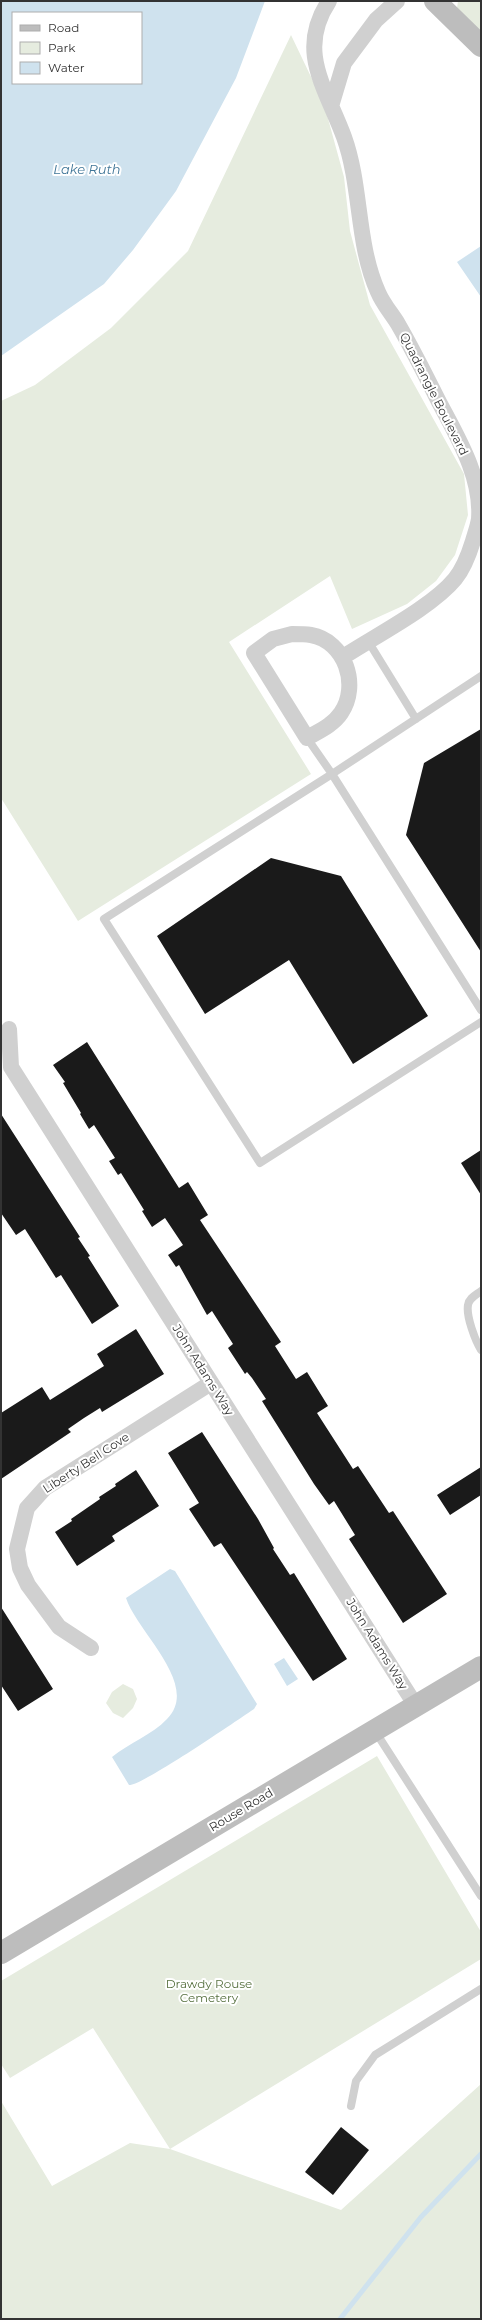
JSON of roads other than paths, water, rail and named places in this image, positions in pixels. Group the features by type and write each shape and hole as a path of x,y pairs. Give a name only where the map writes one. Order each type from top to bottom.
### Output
{"street":[{"name":"Quadrangle Boulevard","path":"329,1 319,16 313,50 318,75 332,103 350,154 359,203 367,263 379,294 415,353 465,451 478,491 480,520 469,554 456,578 435,598 343,657"},
{"path":"332,103 344,63 376,20 397,1"},
{"path":"435,1 481,46"},
{"path":"292,634 312,635 329,643 343,657 350,675 349,695 344,707 330,725 307,738 254,653 273,639 292,634"},
{"name":"John Adams Way","path":"5,1029 11,1067 416,1706"},
{"name":"Liberty Bell Cove","path":"91,1648 59,1627 28,1585 20,1568 17,1549 27,1508 44,1488 211,1383"},
{"name":"Rouse Road","path":"1,1954 481,1667"}],"lane":[{"path":"368,641 416,719"},
{"path":"481,676 332,774 104,919 260,1163 481,1022"},
{"path":"307,738 332,774 481,1010"},
{"path":"481,1291 472,1298 468,1305 472,1326 481,1350"},
{"path":"375,1730 481,1896"},
{"path":"351,2106 356,2081 375,2055 481,1990"}],"water":[{"name":"Lake Ruth","path":"1,1 265,1 236,78 176,191 133,250 104,284 1,356"},
{"path":"481,246 481,297 457,262"},
{"path":"170,1569 175,1571 257,1704 254,1709 170,1765 137,1783 129,1785 112,1757 154,1730 167,1719 175,1705 176,1691 172,1675 163,1658 132,1612 126,1598"},
{"path":"284,1658 298,1679 287,1686 274,1664"}],"waterway":[{"path":"340,2319 421,2217 481,2154"}],"park label":[{"name":"Drawdy Rouse Cemetery","path":"209,1991"}]}
